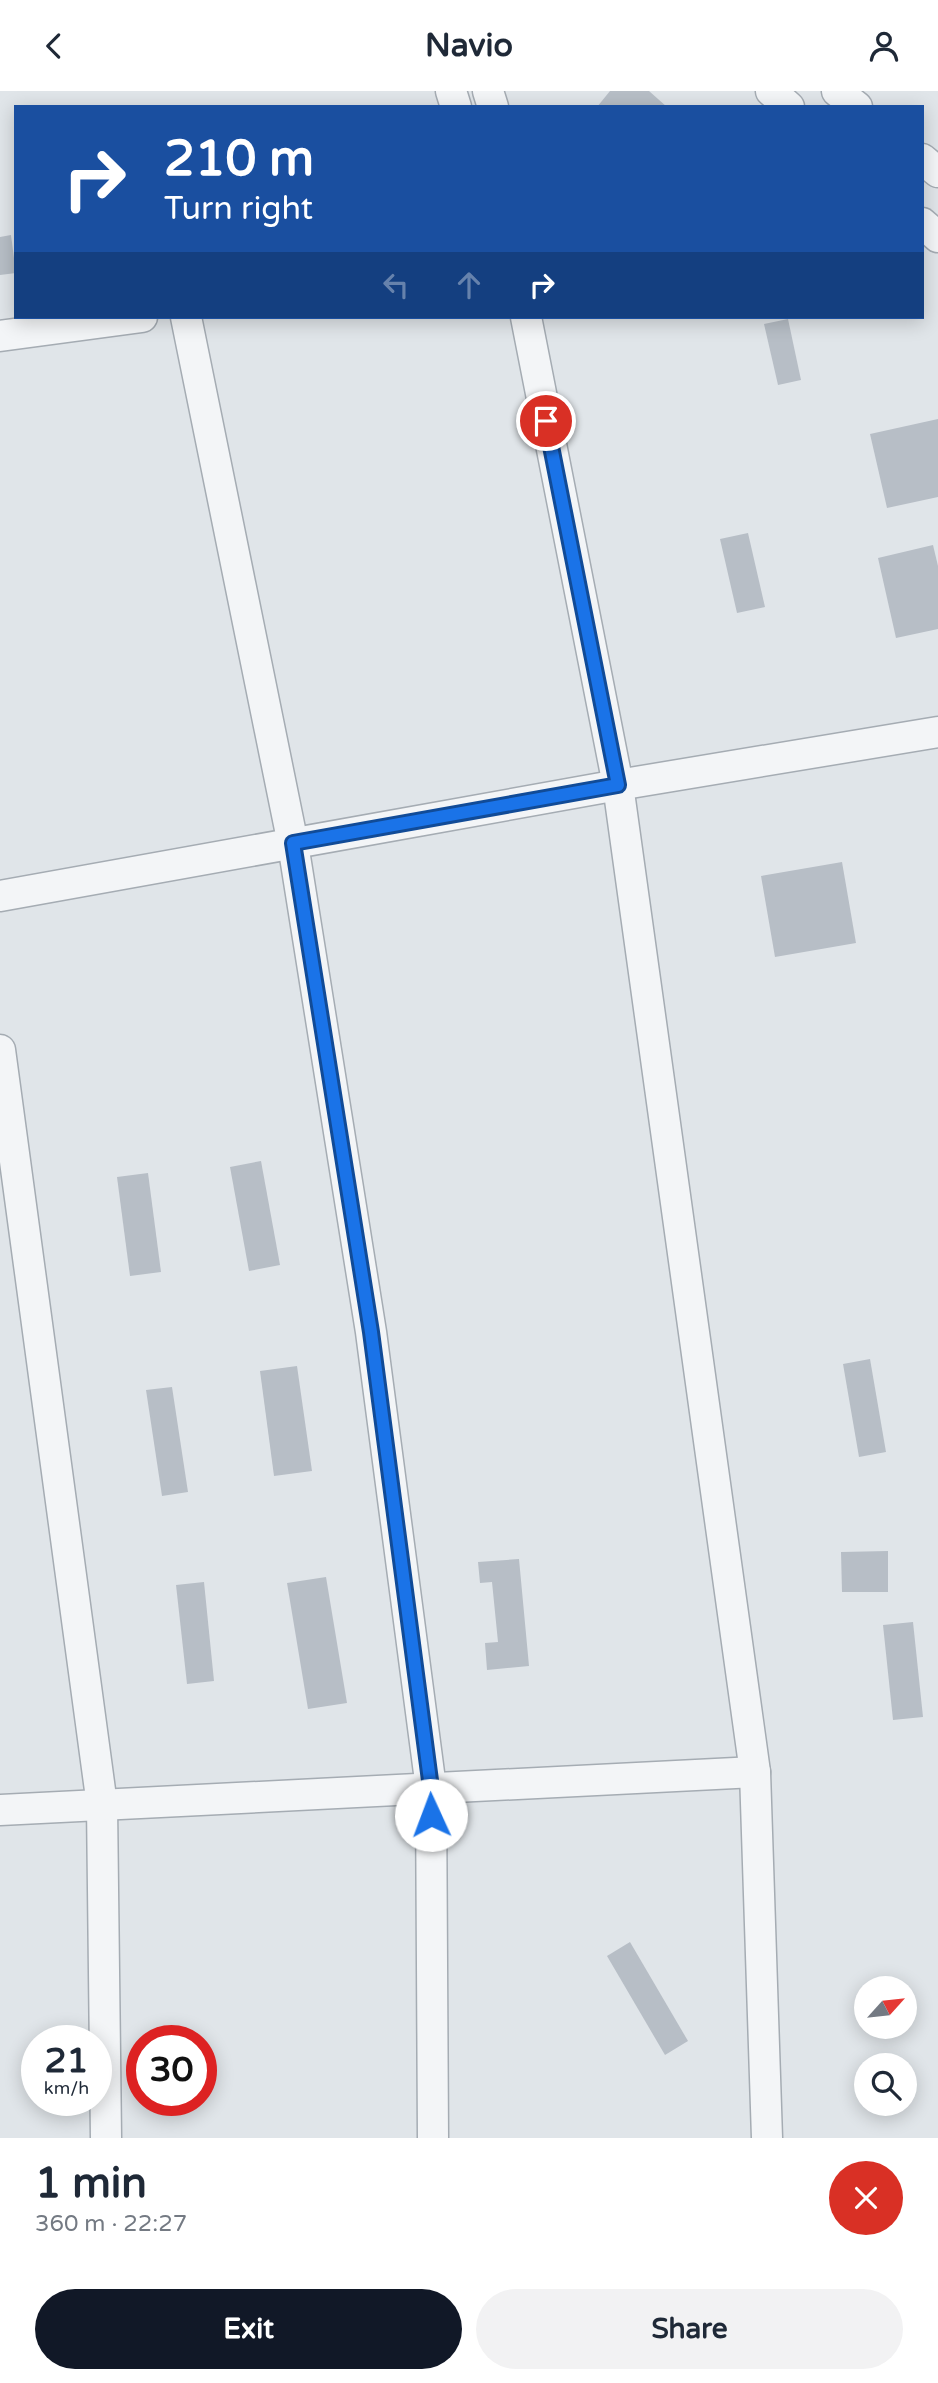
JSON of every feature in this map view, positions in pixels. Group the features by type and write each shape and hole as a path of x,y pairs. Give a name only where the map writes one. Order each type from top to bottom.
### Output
{"street":[{"path":"771,91 787,105"},
{"path":"837,91 854,105"},
{"path":"924,161 938,172"},
{"path":"924,225 938,237"},
{"path":"0,336 127,319"},
{"path":"186,319 293,843 371,1332 431,1788 433,2138"},
{"path":"526,319 618,785 755,1772 767,2138"},
{"path":"0,896 618,785 938,732"},
{"path":"0,1050 102,1805 106,2138"},
{"path":"0,1810 755,1772"}],"building":[{"path":"610,91 649,91 665,105 599,105"},
{"path":"11,235 14,273 0,275 0,237"},
{"path":"788,319 801,380 778,385 764,324"},
{"path":"938,419 938,497 887,508 870,434"},
{"path":"748,533 765,607 737,613 720,539"},
{"path":"933,545 938,566 938,629 896,638 878,558"},
{"path":"842,862 856,943 775,957 761,876"},
{"path":"261,1161 280,1265 249,1271 230,1167"},
{"path":"148,1173 161,1272 130,1276 117,1177"},
{"path":"870,1359 886,1452 859,1457 843,1364"},
{"path":"297,1366 312,1471 274,1476 260,1371"},
{"path":"172,1387 188,1492 162,1496 146,1390"},
{"path":"888,1551 888,1592 842,1592 841,1552"},
{"path":"519,1559 529,1666 487,1670 485,1643 498,1642 492,1582 480,1583 478,1562"},
{"path":"326,1577 347,1703 308,1709 287,1583"},
{"path":"204,1582 214,1681 187,1684 176,1585"},
{"path":"913,1622 923,1717 893,1720 883,1625"},
{"path":"630,1942 688,2041 665,2055 607,1956"}],"route":[{"path":"431,1815 431,1788 371,1332 293,843 618,785 546,421"}]}
